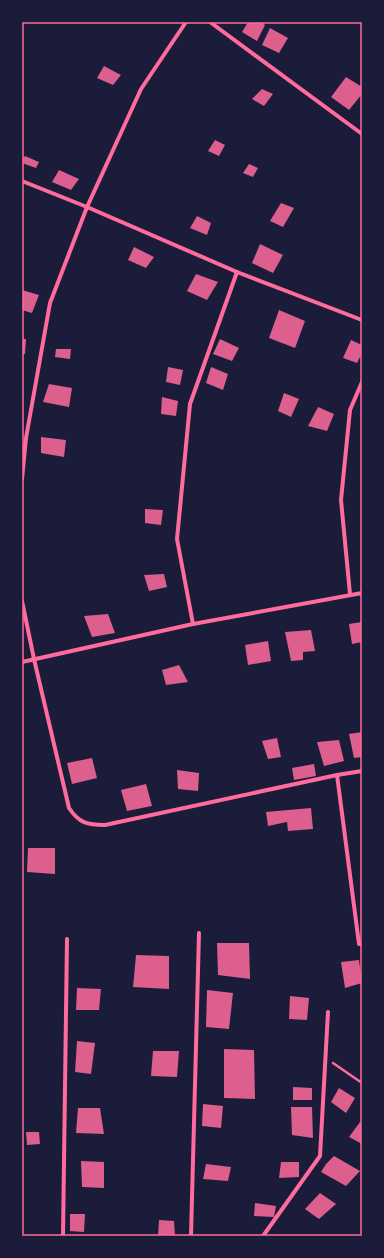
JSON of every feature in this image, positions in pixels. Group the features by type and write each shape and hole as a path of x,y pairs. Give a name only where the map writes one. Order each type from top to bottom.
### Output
{"street":[{"path":"22,479 26,438 50,303 87,206 140,89 186,22"},
{"path":"210,22 362,134"},
{"path":"22,181 87,206 237,272 362,320"},
{"path":"194,624 177,539 190,404 237,272"},
{"path":"350,594 341,500 350,410 362,382"},
{"path":"22,662 194,624 362,593"},
{"path":"22,601 69,808 75,818 82,822 93,825 105,825 337,775 362,771"},
{"path":"337,775 359,944 362,943"},
{"path":"191,1236 199,933"},
{"path":"63,1236 67,939"},
{"path":"263,1236 320,1156 328,1012"}],"path":[{"path":"326,1058 362,1083"}],"building":[{"path":"248,22 261,22 265,25 257,41 242,32"},
{"path":"270,28 288,38 279,53 262,45"},
{"path":"104,66 121,75 113,85 97,78"},
{"path":"346,77 362,87 362,94 349,110 331,97"},
{"path":"262,89 273,94 264,106 252,99"},
{"path":"215,140 225,145 219,156 208,151"},
{"path":"25,156 39,162 36,168 22,163"},
{"path":"249,164 258,168 253,177 243,173"},
{"path":"59,170 79,179 71,190 52,182"},
{"path":"281,203 294,208 283,227 270,221"},
{"path":"197,216 211,223 207,235 190,228"},
{"path":"260,244 283,255 273,273 252,263"},
{"path":"134,247 154,257 146,268 128,260"},
{"path":"196,274 218,282 207,300 187,291"},
{"path":"22,290 39,295 32,313 22,310"},
{"path":"279,310 305,321 295,348 269,338"},
{"path":"22,339 26,339 25,354 22,354"},
{"path":"220,339 239,348 232,361 213,354"},
{"path":"351,340 362,345 362,353 357,363 343,358"},
{"path":"56,349 71,349 70,359 55,357"},
{"path":"168,367 183,370 180,385 166,382"},
{"path":"211,367 228,374 223,390 206,383"},
{"path":"49,384 72,388 69,407 43,402"},
{"path":"284,393 299,399 291,417 278,411"},
{"path":"162,397 178,401 176,416 161,414"},
{"path":"318,407 334,414 327,431 308,426"},
{"path":"41,437 66,440 64,457 41,453"},
{"path":"145,509 163,510 161,525 145,523"},
{"path":"164,574 167,587 149,591 144,575"},
{"path":"108,614 115,633 92,637 84,616"},
{"path":"362,622 362,642 352,644 349,624"},
{"path":"311,630 315,651 303,652 303,660 291,661 285,632"},
{"path":"268,641 271,661 248,665 245,645"},
{"path":"179,665 188,682 166,685 162,670"},
{"path":"362,732 362,757 354,758 349,734"},
{"path":"277,738 281,757 268,759 262,741"},
{"path":"339,740 344,761 324,766 317,742"},
{"path":"92,758 97,778 72,784 67,763"},
{"path":"314,764 316,776 294,780 292,768"},
{"path":"177,770 199,773 198,791 178,789"},
{"path":"146,784 152,806 127,811 121,790"},
{"path":"311,808 313,829 288,831 287,822 268,826 266,812"},
{"path":"28,848 55,848 55,874 27,872"},
{"path":"217,943 249,943 250,979 218,975"},
{"path":"136,955 169,956 169,989 133,987"},
{"path":"359,960 362,983 345,988 341,962"},
{"path":"77,988 101,989 99,1010 76,1010"},
{"path":"207,990 233,993 229,1029 206,1027"},
{"path":"290,996 309,998 307,1020 289,1019"},
{"path":"77,1041 95,1043 91,1074 75,1072"},
{"path":"224,1049 254,1050 255,1099 224,1098"},
{"path":"153,1051 179,1051 177,1077 151,1076"},
{"path":"293,1087 312,1088 312,1100 293,1100"},
{"path":"339,1088 355,1098 346,1113 331,1102"},
{"path":"203,1104 223,1106 221,1128 202,1126"},
{"path":"291,1107 312,1107 313,1138 292,1135"},
{"path":"78,1108 100,1108 104,1134 76,1133"},
{"path":"360,1122 362,1124 362,1144 349,1137"},
{"path":"26,1132 39,1132 40,1144 27,1145"},
{"path":"334,1156 360,1171 346,1186 321,1172"},
{"path":"81,1161 104,1162 104,1188 82,1187"},
{"path":"281,1162 299,1162 299,1177 279,1178"},
{"path":"206,1164 231,1167 228,1181 203,1179"},
{"path":"320,1193 336,1204 319,1219 305,1209"},
{"path":"255,1203 276,1206 274,1217 254,1216"},
{"path":"70,1214 85,1214 84,1232 70,1231"},
{"path":"159,1220 174,1221 175,1236 158,1236"}]}
